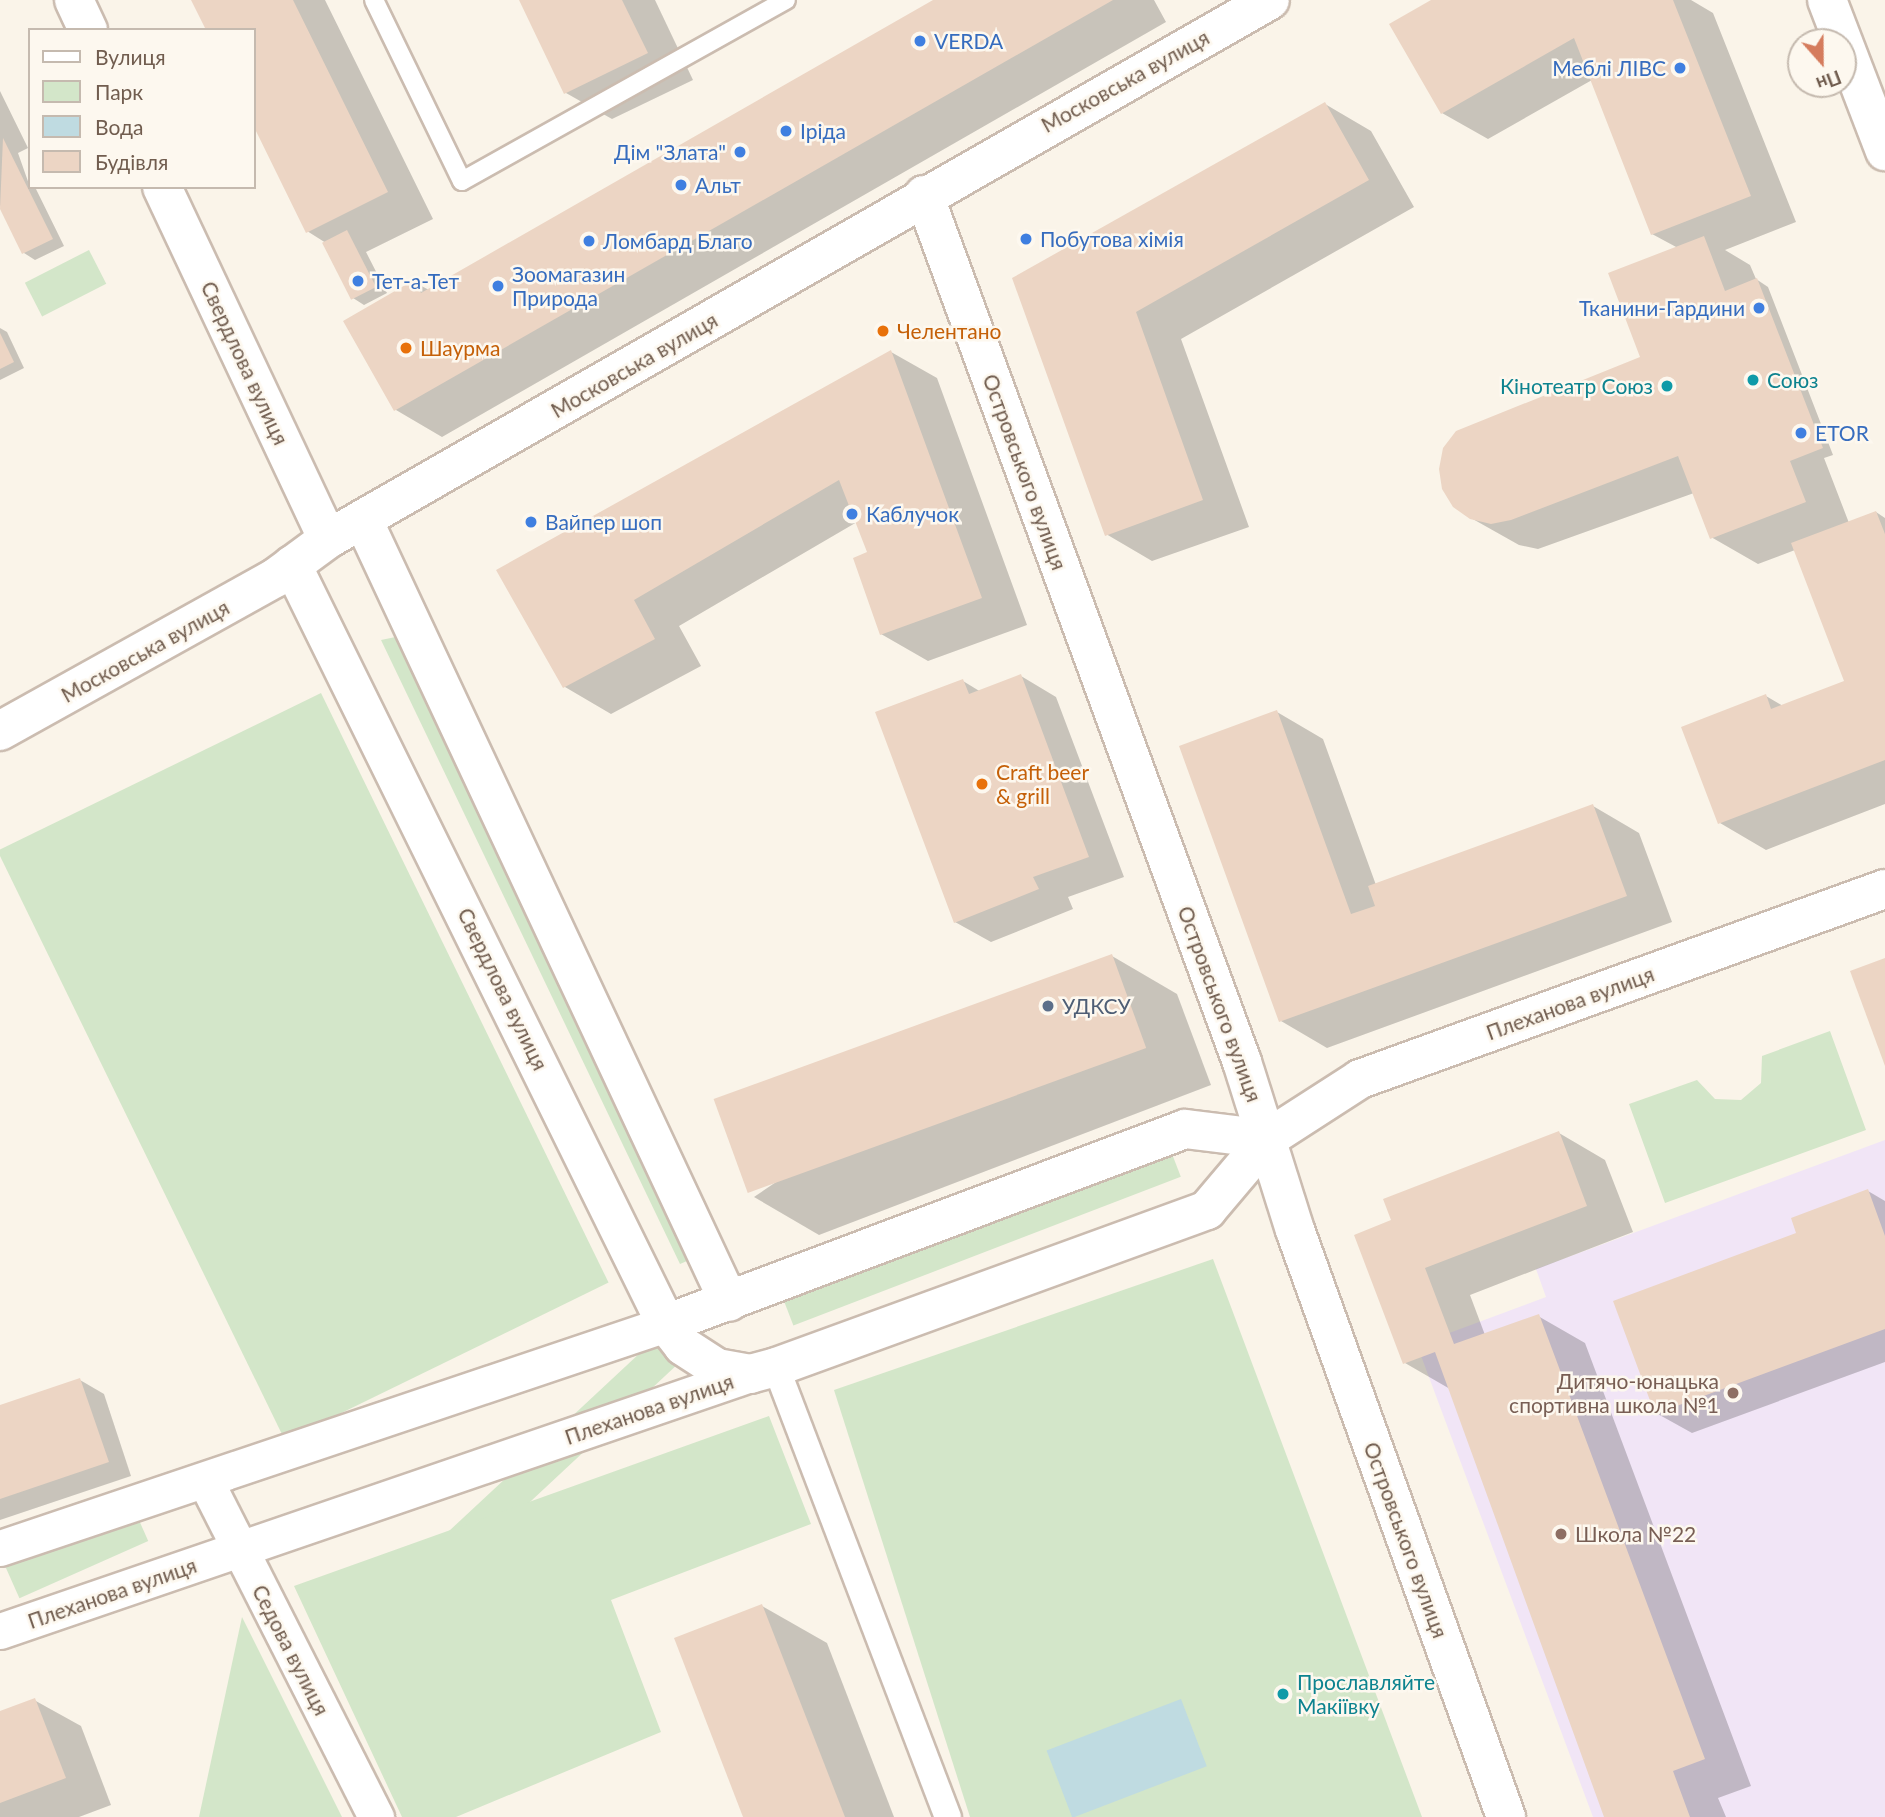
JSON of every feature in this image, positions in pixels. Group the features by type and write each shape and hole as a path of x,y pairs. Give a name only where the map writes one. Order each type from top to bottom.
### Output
{"street":[{"path":"74,0 87,28"},
{"name":"Московська вулиця","path":"0,731 292,565 328,539 364,522 924,195 1270,0"},
{"path":"1827,0 1885,151"},
{"name":"Свердлова вулиця","path":"163,189 328,539"},
{"name":"Островського вулиця","path":"924,195 1267,1139 1294,1230 1506,1817"},
{"path":"364,522 729,1302"},
{"name":"Свердлова вулиця","path":"292,565 666,1324 683,1346 717,1368 763,1370"},
{"name":"Плеханова вулиця","path":"0,1631 241,1551 763,1370 1207,1210 1267,1139 1360,1079 1885,889"},
{"path":"0,1548 206,1482 729,1302 1185,1129 1267,1139"},
{"path":"763,1370 948,1817"},
{"name":"Седова вулиця","path":"206,1482 376,1817"}],"lane":[{"path":"374,0 462,181 786,0"}],"shaded area":[{"path":"1885,1140 1885,1817 1593,1817 1417,1345 1546,1297 1536,1269"}],"green space":[{"path":"89,250 106,284 42,317 25,283"},
{"path":"410,634 701,1255 680,1264 381,640"},
{"path":"321,693 609,1283 285,1440 0,856 0,850"},
{"path":"1830,1031 1866,1130 1665,1203 1629,1104 1697,1080 1715,1099 1741,1100 1761,1083 1762,1056"},
{"path":"1169,1146 1181,1177 793,1326 782,1295"},
{"path":"1213,1259 1422,1817 970,1817 834,1390"},
{"path":"656,1338 679,1363 383,1639 360,1614"},
{"path":"769,1416 811,1524 611,1600 661,1732 456,1817 402,1817 294,1586"},
{"path":"134,1509 148,1541 19,1598 5,1566"},
{"path":"242,1617 342,1817 199,1817"}],"water":[{"path":"1181,1699 1207,1766 1072,1817 1047,1751"}],"building":[{"path":"191,0 293,0 388,192 306,233 256,131 256,28 205,28"},
{"path":"519,0 622,0 648,53 564,94"},
{"path":"933,0 1113,0 394,411 343,321 414,280 421,293"},
{"path":"1431,0 1673,0 1751,196 1651,235 1574,38 1441,114 1389,24"},
{"path":"1325,102 1369,180 1136,312 1203,500 1105,536 1012,278"},
{"path":"3,138 53,239 22,254 0,209"},
{"path":"347,230 376,287 351,300 322,243"},
{"name":"Кінотеатр Союз","path":"1704,236 1725,291 1757,278 1823,448 1790,461 1806,502 1710,539 1678,456 1511,520 1491,524 1470,519 1453,507 1442,489 1439,469 1443,448 1456,431 1640,357 1608,273"},
{"path":"0,333 14,362 0,369"},
{"path":"891,350 982,598 880,635 853,558 867,552 839,480 634,600 655,639 563,688 496,570"},
{"path":"1876,511 1885,534 1885,760 1718,824 1681,727 1766,694 1771,709 1844,681 1791,543"},
{"name":"Craft beer & grill","path":"1021,674 1089,857 1033,877 1039,889 954,923 875,712 963,679 969,694"},
{"path":"1277,710 1351,914 1375,906 1368,886 1593,804 1627,896 1279,1022 1179,746"},
{"path":"1112,954 1146,1048 748,1193 714,1099"},
{"path":"1885,958 1885,1066 1850,971"},
{"path":"1559,1131 1587,1206 1425,1268 1454,1344 1539,1314 1705,1759 1673,1771 1690,1817 1604,1817 1435,1352 1403,1364 1354,1235 1391,1220 1383,1199"},
{"path":"1868,1189 1885,1236 1885,1329 1655,1414 1613,1301 1796,1233 1791,1218"},
{"path":"80,1378 109,1462 0,1499 0,1405"},
{"path":"762,1604 845,1817 743,1817 674,1638"},
{"path":"35,1698 66,1778 0,1803 0,1711"}],"place":[{"name":"VERDA","path":"920,41"},
{"name":"Меблі ЛІВС","path":"1680,68"},
{"name":"Іріда","path":"786,131"},
{"name":"Дім \"Злата\"","path":"740,152"},
{"name":"Альт","path":"681,185"},
{"name":"Побутова хімія","path":"1026,239"},
{"name":"Ломбард Благо","path":"589,241"},
{"name":"Тет-а-Тет","path":"358,281"},
{"name":"Зоомагазин Природа","path":"498,286"},
{"name":"Тканини-Гардини","path":"1759,308"},
{"name":"Челентано","path":"883,331"},
{"name":"Шаурма","path":"406,348"},
{"name":"Союз","path":"1753,380"},
{"name":"Кінотеатр Союз","path":"1667,386"},
{"name":"ETOR","path":"1801,433"},
{"name":"Каблучок","path":"852,514"},
{"name":"Вайпер шоп","path":"531,522"},
{"name":"Craft beer & grill","path":"982,784"},
{"name":"УДКСУ","path":"1048,1006"},
{"name":"Дитячо-юнацька спортивна школа №1","path":"1733,1393"},
{"name":"Школа №22","path":"1561,1534"},
{"name":"Прославляйте Макіївку","path":"1283,1694"}]}
